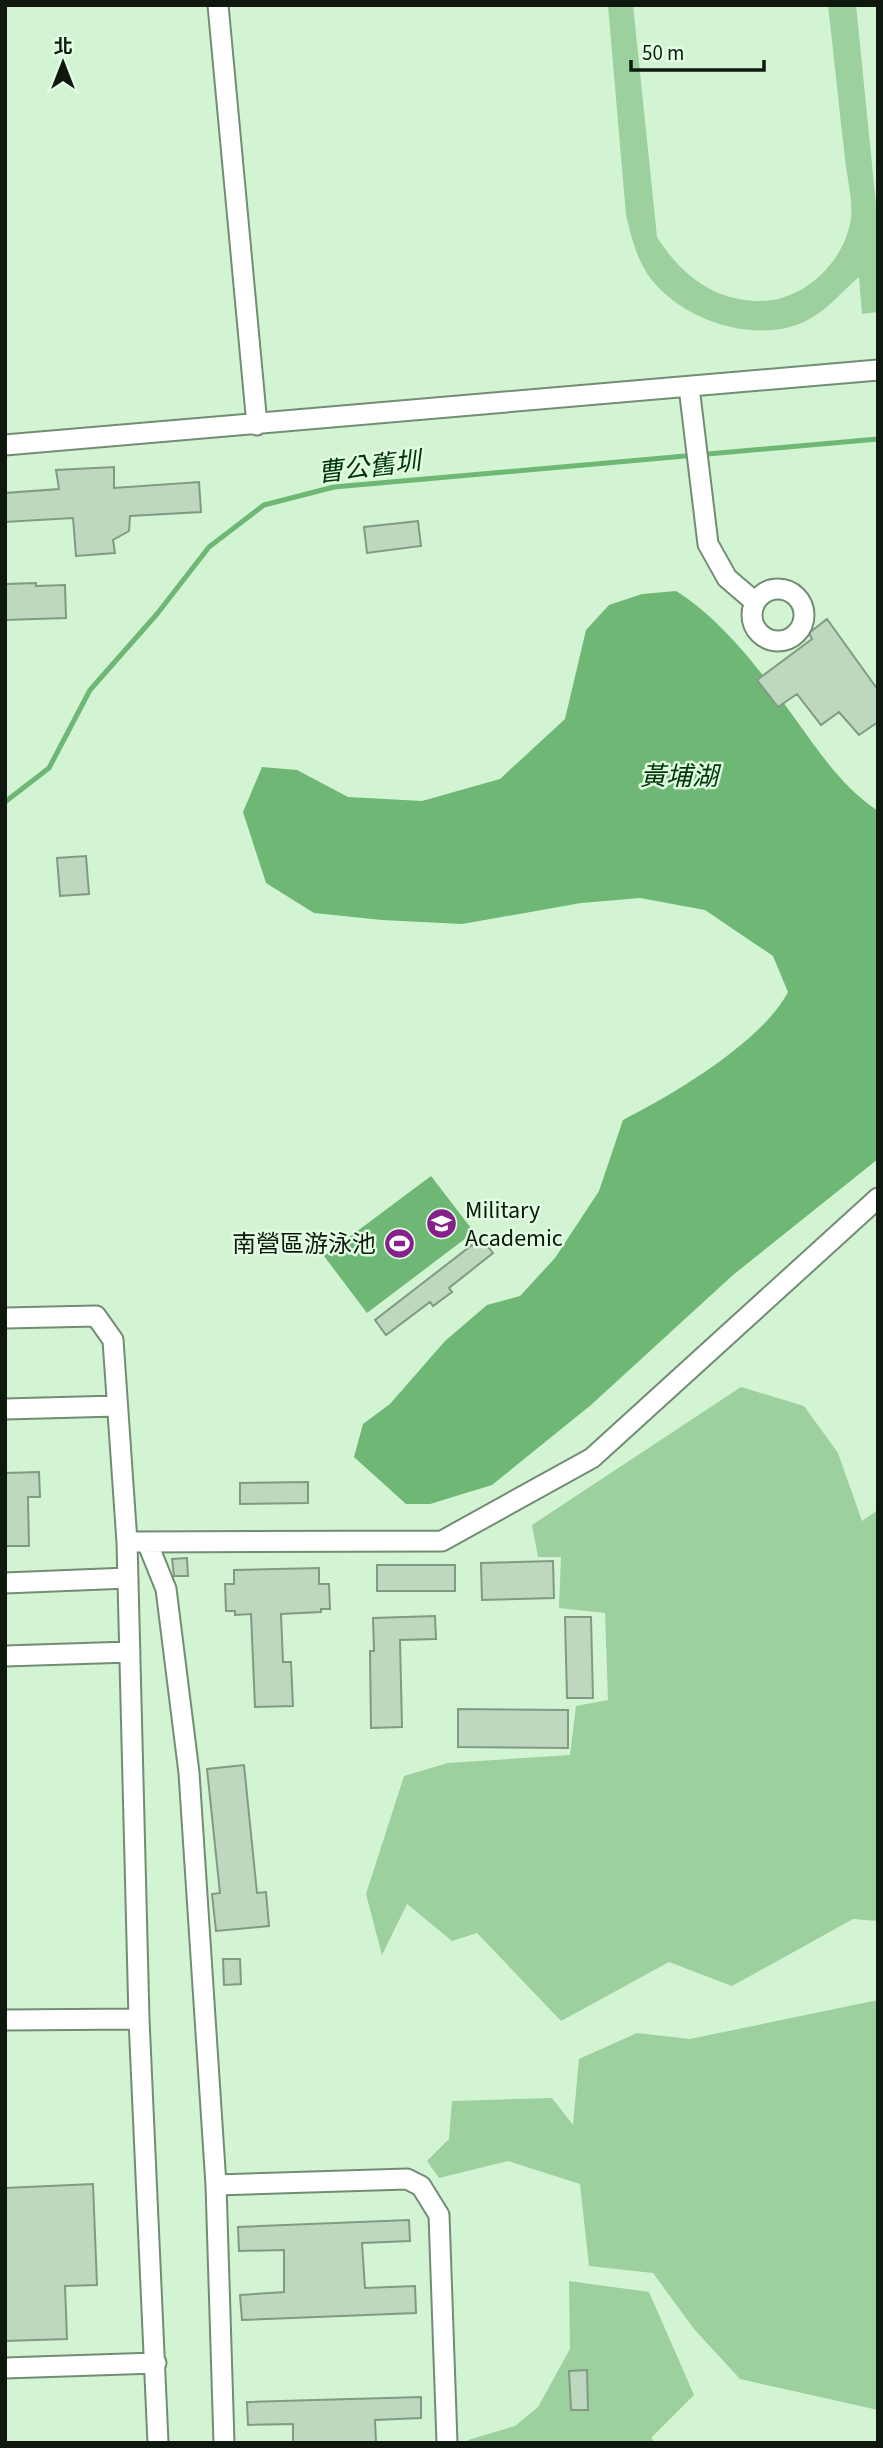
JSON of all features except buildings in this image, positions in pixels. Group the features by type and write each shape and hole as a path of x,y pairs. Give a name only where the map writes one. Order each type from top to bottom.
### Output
{"street":[{"path":"218,5 257,425"},
{"path":"5,445 878,370"},
{"path":"689,387 708,544 727,578 755,602"},
{"path":"127,1542 442,1541 592,1458 878,1198"},
{"path":"5,1318 96,1316 113,1340 127,1542 139,2019 158,2443"},
{"path":"5,1409 117,1406"},
{"path":"147,1542 166,1589 189,1773 216,2185 223,2443"},
{"path":"5,1583 128,1578"},
{"path":"5,1656 130,1652"},
{"path":"5,2020 139,2019"},
{"path":"216,2185 407,2179 421,2186 439,2215 447,2443"},
{"path":"5,2368 156,2363"}],"shaded area":[{"name":"Military Academic","path":"5,5 878,5 878,2443 5,2443"},
{"path":"608,5 633,5 657,237 676,262 698,282 724,295 755,301 789,296 818,278 830,265 847,235 851,204 828,5 856,5 878,224 878,312 862,314 859,277 828,306 806,321 786,328 744,329 722,325 682,307 651,279 638,256 626,215"},
{"path":"741,1387 804,1406 838,1453 862,1521 878,1510 878,1921 853,1919 732,1986 669,1962 561,2021 477,1933 452,1941 407,1904 382,1955 366,1894 404,1776 448,1763 570,1755 576,1706 608,1700 605,1613 559,1608 561,1557 538,1557 532,1525"},
{"path":"878,2000 878,2410 740,2379 694,2329 653,2273 589,2266 580,2184 508,2161 439,2178 427,2161 449,2139 452,2101 552,2098 573,2125 579,2059 637,2033 690,2039"},
{"path":"569,2281 649,2292 694,2395 651,2438 656,2443 468,2443 468,2440 515,2426 538,2407 570,2349"}],"water":[{"name":"黃埔湖","path":"676,591 710,617 742,650 833,769 854,792 878,811 878,1159 733,1275 591,1405 492,1485 430,1504 406,1504 354,1457 363,1424 390,1404 445,1341 487,1305 520,1296 555,1258 599,1191 623,1120 691,1081 738,1048 776,1011 788,992 773,956 705,910 640,898 581,903 462,924 314,913 266,883 243,812 262,767 297,770 348,797 422,801 500,779 565,719 586,630 609,605 642,594"},
{"name":"南營區游泳池","path":"431,1176 474,1232 367,1313 324,1256"}],"waterway":[{"name":"曹公舊圳","path":"5,802 49,768 90,690 157,614 209,547 264,505 334,487 878,439"}],"place":[{"name":"Military Academic","path":"442,1224"},
{"name":"南營區游泳池","path":"399,1244"}]}
